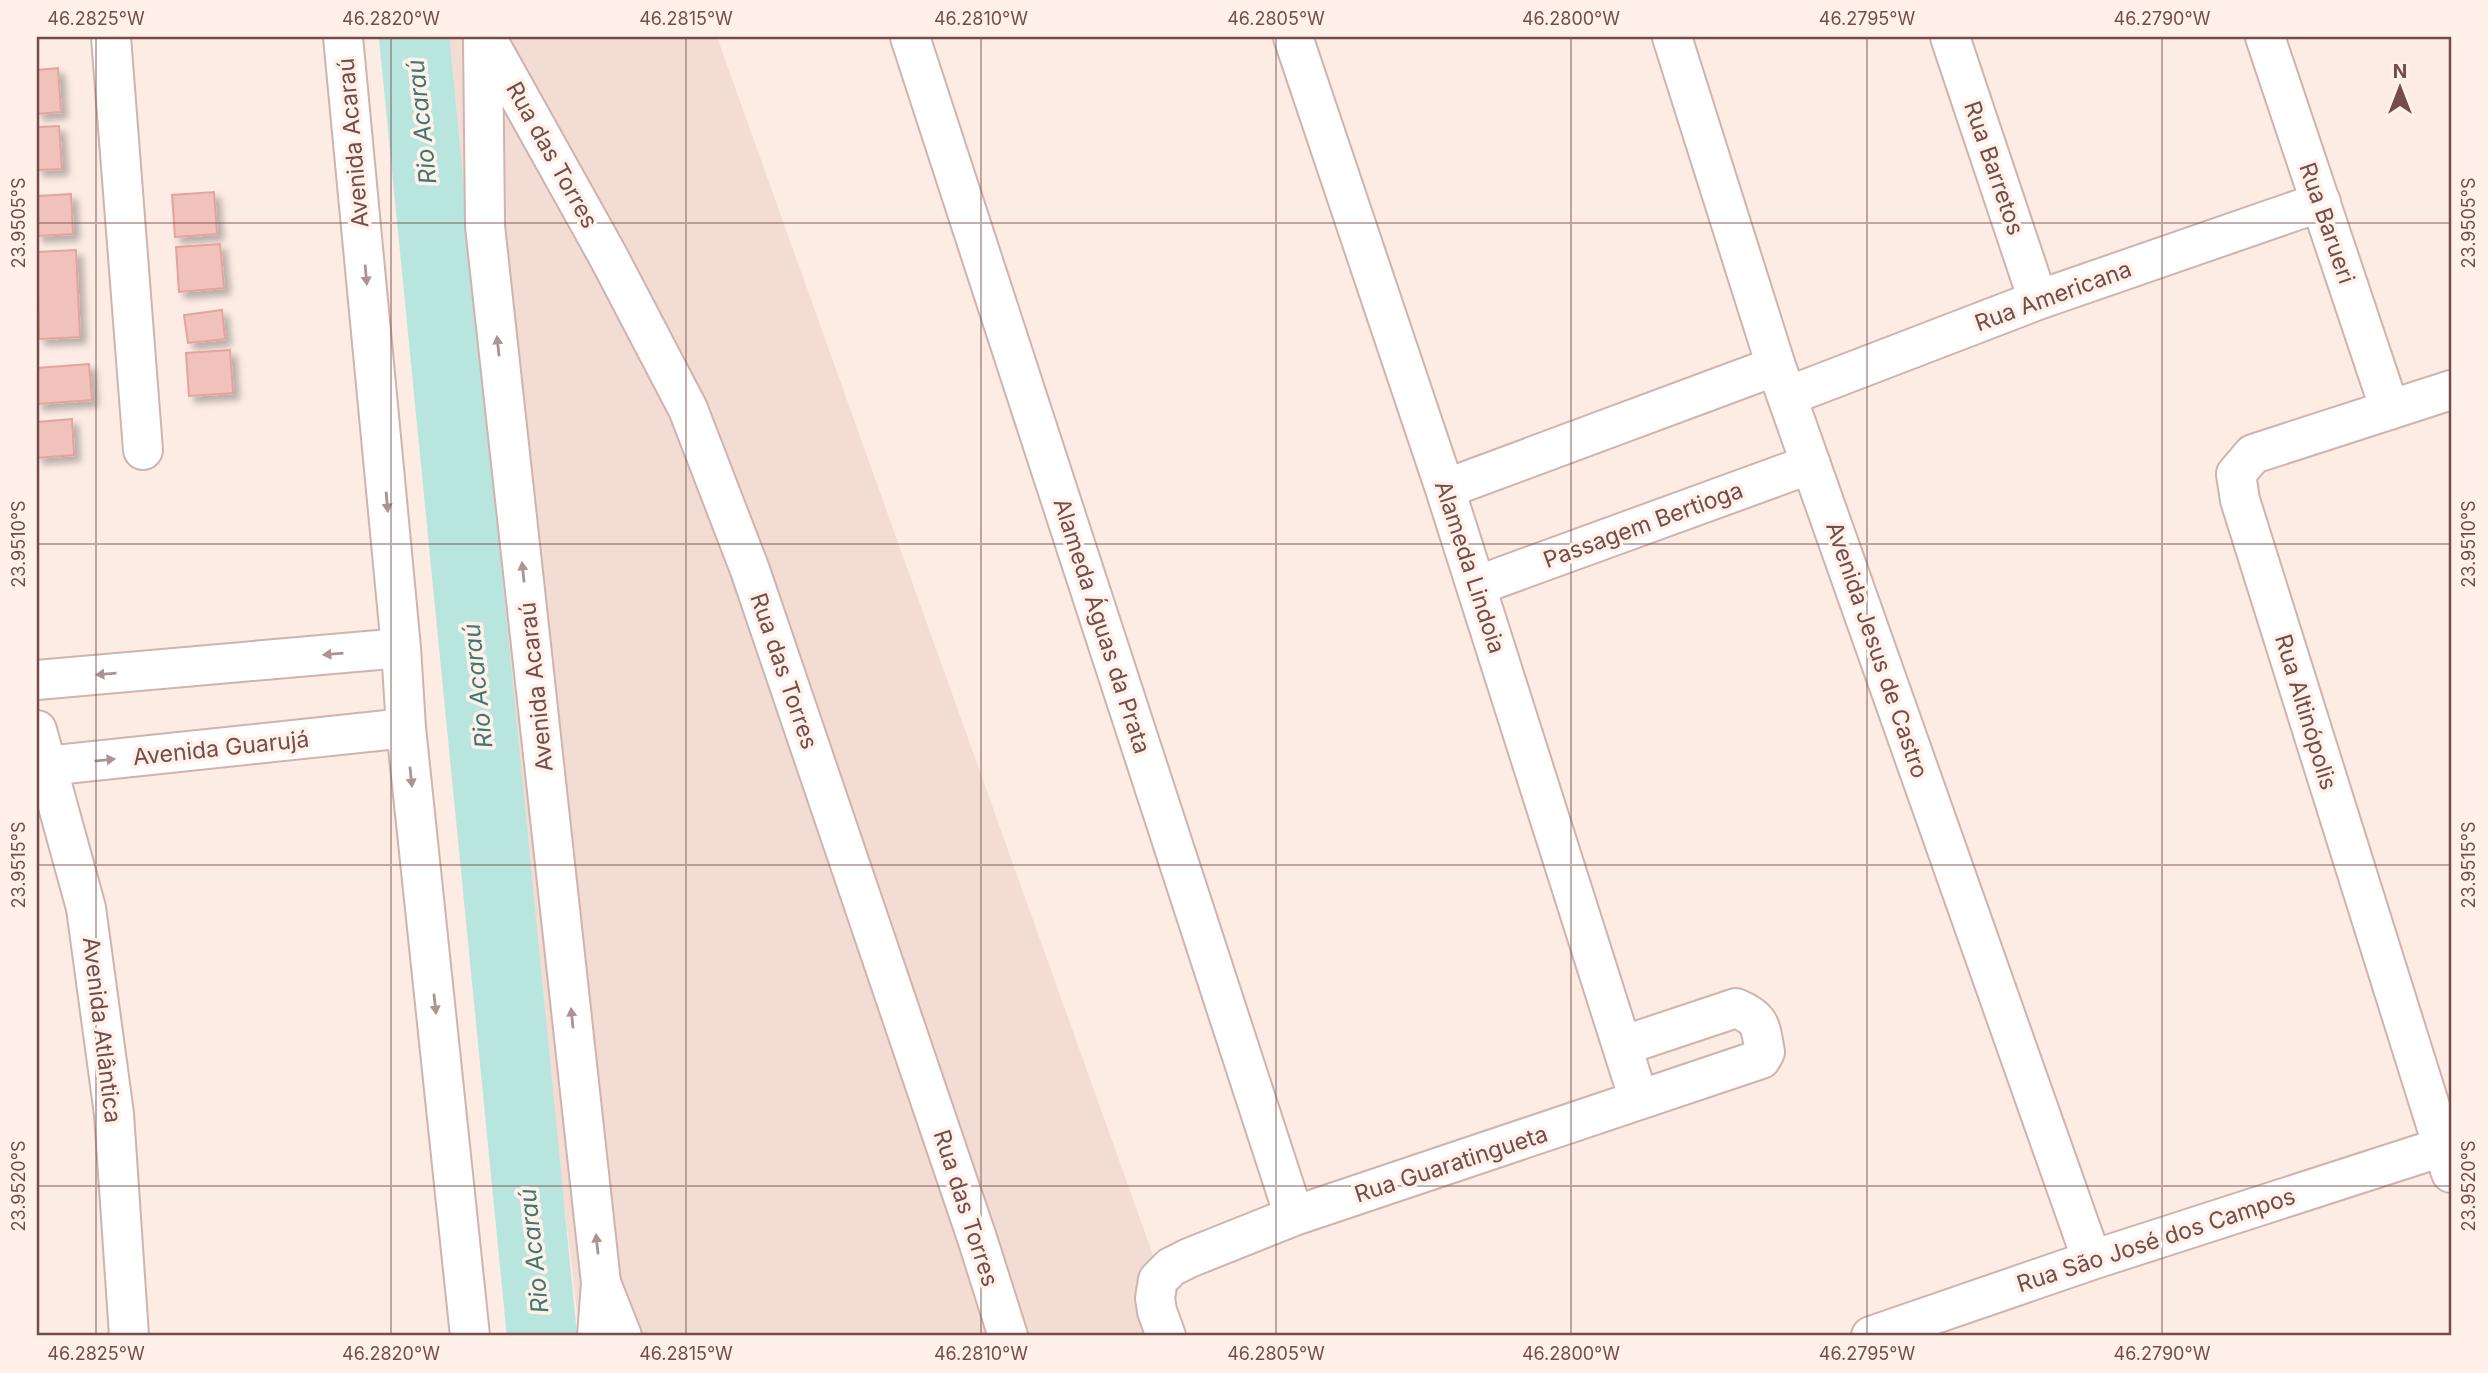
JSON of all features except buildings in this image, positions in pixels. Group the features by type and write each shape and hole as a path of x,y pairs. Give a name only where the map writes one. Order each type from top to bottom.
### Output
{"street":[{"path":"111,37 144,450"},
{"name":"Avenida Acaraú","path":"343,37 401,648 406,729 470,1336"},
{"name":"Avenida Acaraú","path":"484,37 485,226 601,1283 597,1336"},
{"name":"Rua das Torres","path":"484,37 608,256 688,409 754,583 1008,1336"},
{"name":"Alameda Águas da Prata","path":"910,37 1294,1216"},
{"name":"Alameda Lindoia","path":"1293,37 1476,586 1639,1100"},
{"name":"Avenida Jesus de Castro","path":"1672,37 1782,381 2092,1260"},
{"name":"Rua Barretos","path":"1950,37 2038,300"},
{"name":"Rua Barueri","path":"2264,37 2390,410"},
{"name":"Rua Americana","path":"1782,381 2038,300 2320,202"},
{"path":"1444,489 1782,381"},
{"name":"Rua Altinópolis","path":"2446,1160 2240,500 2236,474 2253,454 2451,390"},
{"name":"Passagem Bertioga","path":"1476,586 1811,464"},
{"path":"37,680 401,648"},
{"name":"Avenida Guarujá","path":"43,767 406,729"},
{"name":"Avenida Atlântica","path":"37,730 43,767 86,908 114,1114 129,1336"},
{"name":"Rua Guaratingueta","path":"1166,1336 1157,1311 1156,1289 1158,1280 1171,1267 1294,1216 1761,1059 1765,1052 1760,1028 1753,1015 1736,1009 1622,1046"},
{"name":"Rua São José dos Campos","path":"1871,1336 2092,1260 2446,1160"},
{"path":"601,1283 622,1336"}],"shaded area":[{"path":"425,37 717,37 1180,1336 580,1336"}],"waterway":[{"name":"Rio Acaraú","path":"414,37 542,1336"}]}
